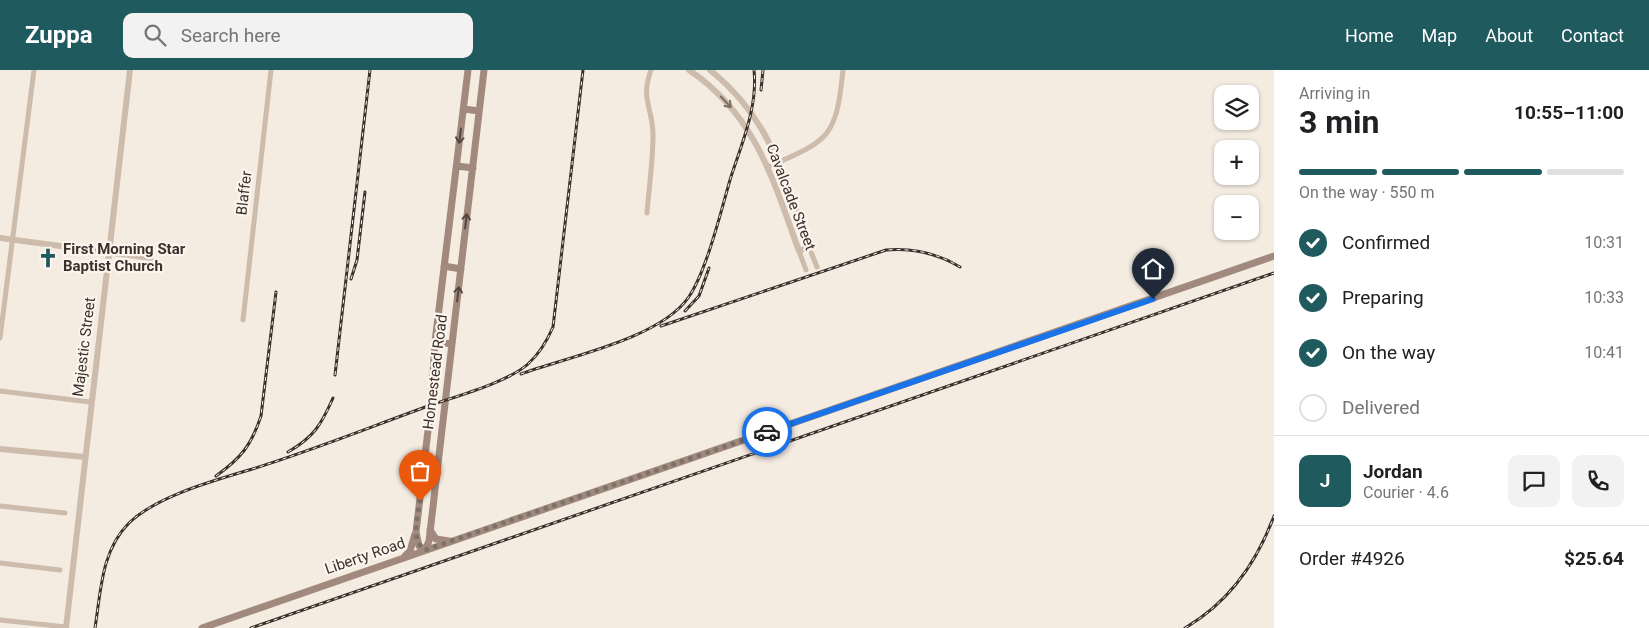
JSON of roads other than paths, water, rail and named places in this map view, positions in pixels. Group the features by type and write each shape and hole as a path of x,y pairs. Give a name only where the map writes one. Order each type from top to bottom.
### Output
{"main road":[{"name":"Homestead Road","path":"403,558 410,551 416,532 435,342 468,70"},
{"name":"Homestead Road","path":"425,550 430,529 484,70"},
{"path":"464,109 479,111"},
{"path":"457,166 472,168"},
{"name":"Liberty Road","path":"202,628 1274,256"},
{"path":"444,266 461,269"},
{"path":"435,342 452,344"},
{"path":"423,471 436,472"},
{"path":"430,529 434,536 440,540 456,540"},
{"path":"416,532 419,546 425,550"}],"street":[{"path":"0,338 14,240 34,70"},
{"name":"Majestic Street","path":"66,627 90,402 130,70"},
{"name":"Blaffer","path":"243,320 271,70"},
{"path":"647,213 653,133 645,99 646,83 651,70"},
{"name":"Cavalcade Street","path":"689,70 704,80 737,114 756,143 768,167 806,270"},
{"path":"768,167 798,155 824,138 836,116 844,70"},
{"path":"704,80 711,71"},
{"name":"Cavalcade Street","path":"711,71 734,90 752,111 772,144 816,267"},
{"path":"0,238 151,258"},
{"path":"799,251 809,247"},
{"path":"0,391 90,402"},
{"path":"0,449 85,457"},
{"path":"0,506 65,513"},
{"path":"0,563 60,570"},
{"path":"0,620 66,627"}],"railway":[{"path":"335,375 370,70"},
{"path":"95,628 104,572 113,546 129,523 141,513 170,497 203,484 272,463 482,388 519,371 536,356 553,327 583,70"},
{"path":"521,374 635,336 656,325 674,312 688,298 695,287 707,258 748,126 755,84 754,70"},
{"path":"761,90 763,70"},
{"path":"351,279 357,260 365,192"},
{"path":"661,326 886,250 924,252 943,258 960,267"},
{"path":"685,311 699,296 709,268"},
{"path":"251,628 1274,273"},
{"path":"216,476 244,451 253,436 261,416 276,292"},
{"path":"288,452 316,430 333,398"},
{"path":"1185,628 1228,594 1250,565 1274,516"}],"place":[{"name":"First Morning Star Baptist Church","path":"48,258"}]}
